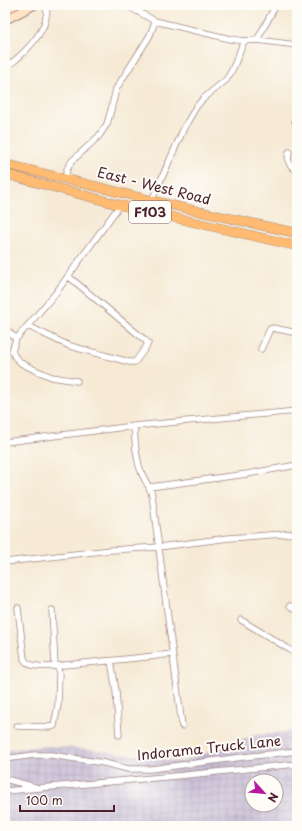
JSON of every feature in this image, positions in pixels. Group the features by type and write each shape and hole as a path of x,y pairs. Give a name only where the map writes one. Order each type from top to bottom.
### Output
{"main road":[{"path":"5,10 15,5"},
{"path":"5,20 34,5"},
{"name":"East - West Road","path":"5,164 297,234"},
{"name":"East - West Road","path":"5,174 120,205 297,246"}],"street":[{"path":"5,67 11,64 33,43 42,30 48,5"},
{"path":"126,5 155,20 230,39 244,41 257,40 297,45"},
{"path":"257,40 276,5"},
{"path":"65,178 67,169 72,161 99,136 107,124 116,89 149,37 155,20"},
{"path":"152,200 192,112 198,103 229,76 244,41"},
{"path":"288,152 288,162 297,171"},
{"path":"77,381 52,377 35,370 21,363 15,358 12,351 16,339 55,294 120,205"},
{"path":"28,326 70,346 129,362 136,362 148,343 68,276"},
{"path":"5,328 16,339"},
{"path":"261,349 270,329 273,328 297,333"},
{"path":"5,442 134,426 297,411"},
{"path":"134,426 134,439 138,460 142,474 152,494 182,726"},
{"path":"150,488 297,465"},
{"path":"5,562 111,550 160,547 229,538 297,533"},
{"path":"290,606 297,610"},
{"path":"18,608 24,659 28,664 38,666 55,665 111,661 172,654"},
{"path":"17,726 54,726 58,705 59,672 55,665 52,610"},
{"path":"241,620 297,654"},
{"path":"111,661 116,691 120,735"},
{"name":"Indorama Truck Lane","path":"5,759 34,755 51,755 104,763 128,769 151,769 297,751"},
{"path":"5,792 297,764"},
{"path":"176,776 179,765"},
{"path":"5,778 39,788"}],"shaded area":[{"path":"297,731 297,826 5,826 5,750 48,746 98,750 181,762 255,735"}]}
